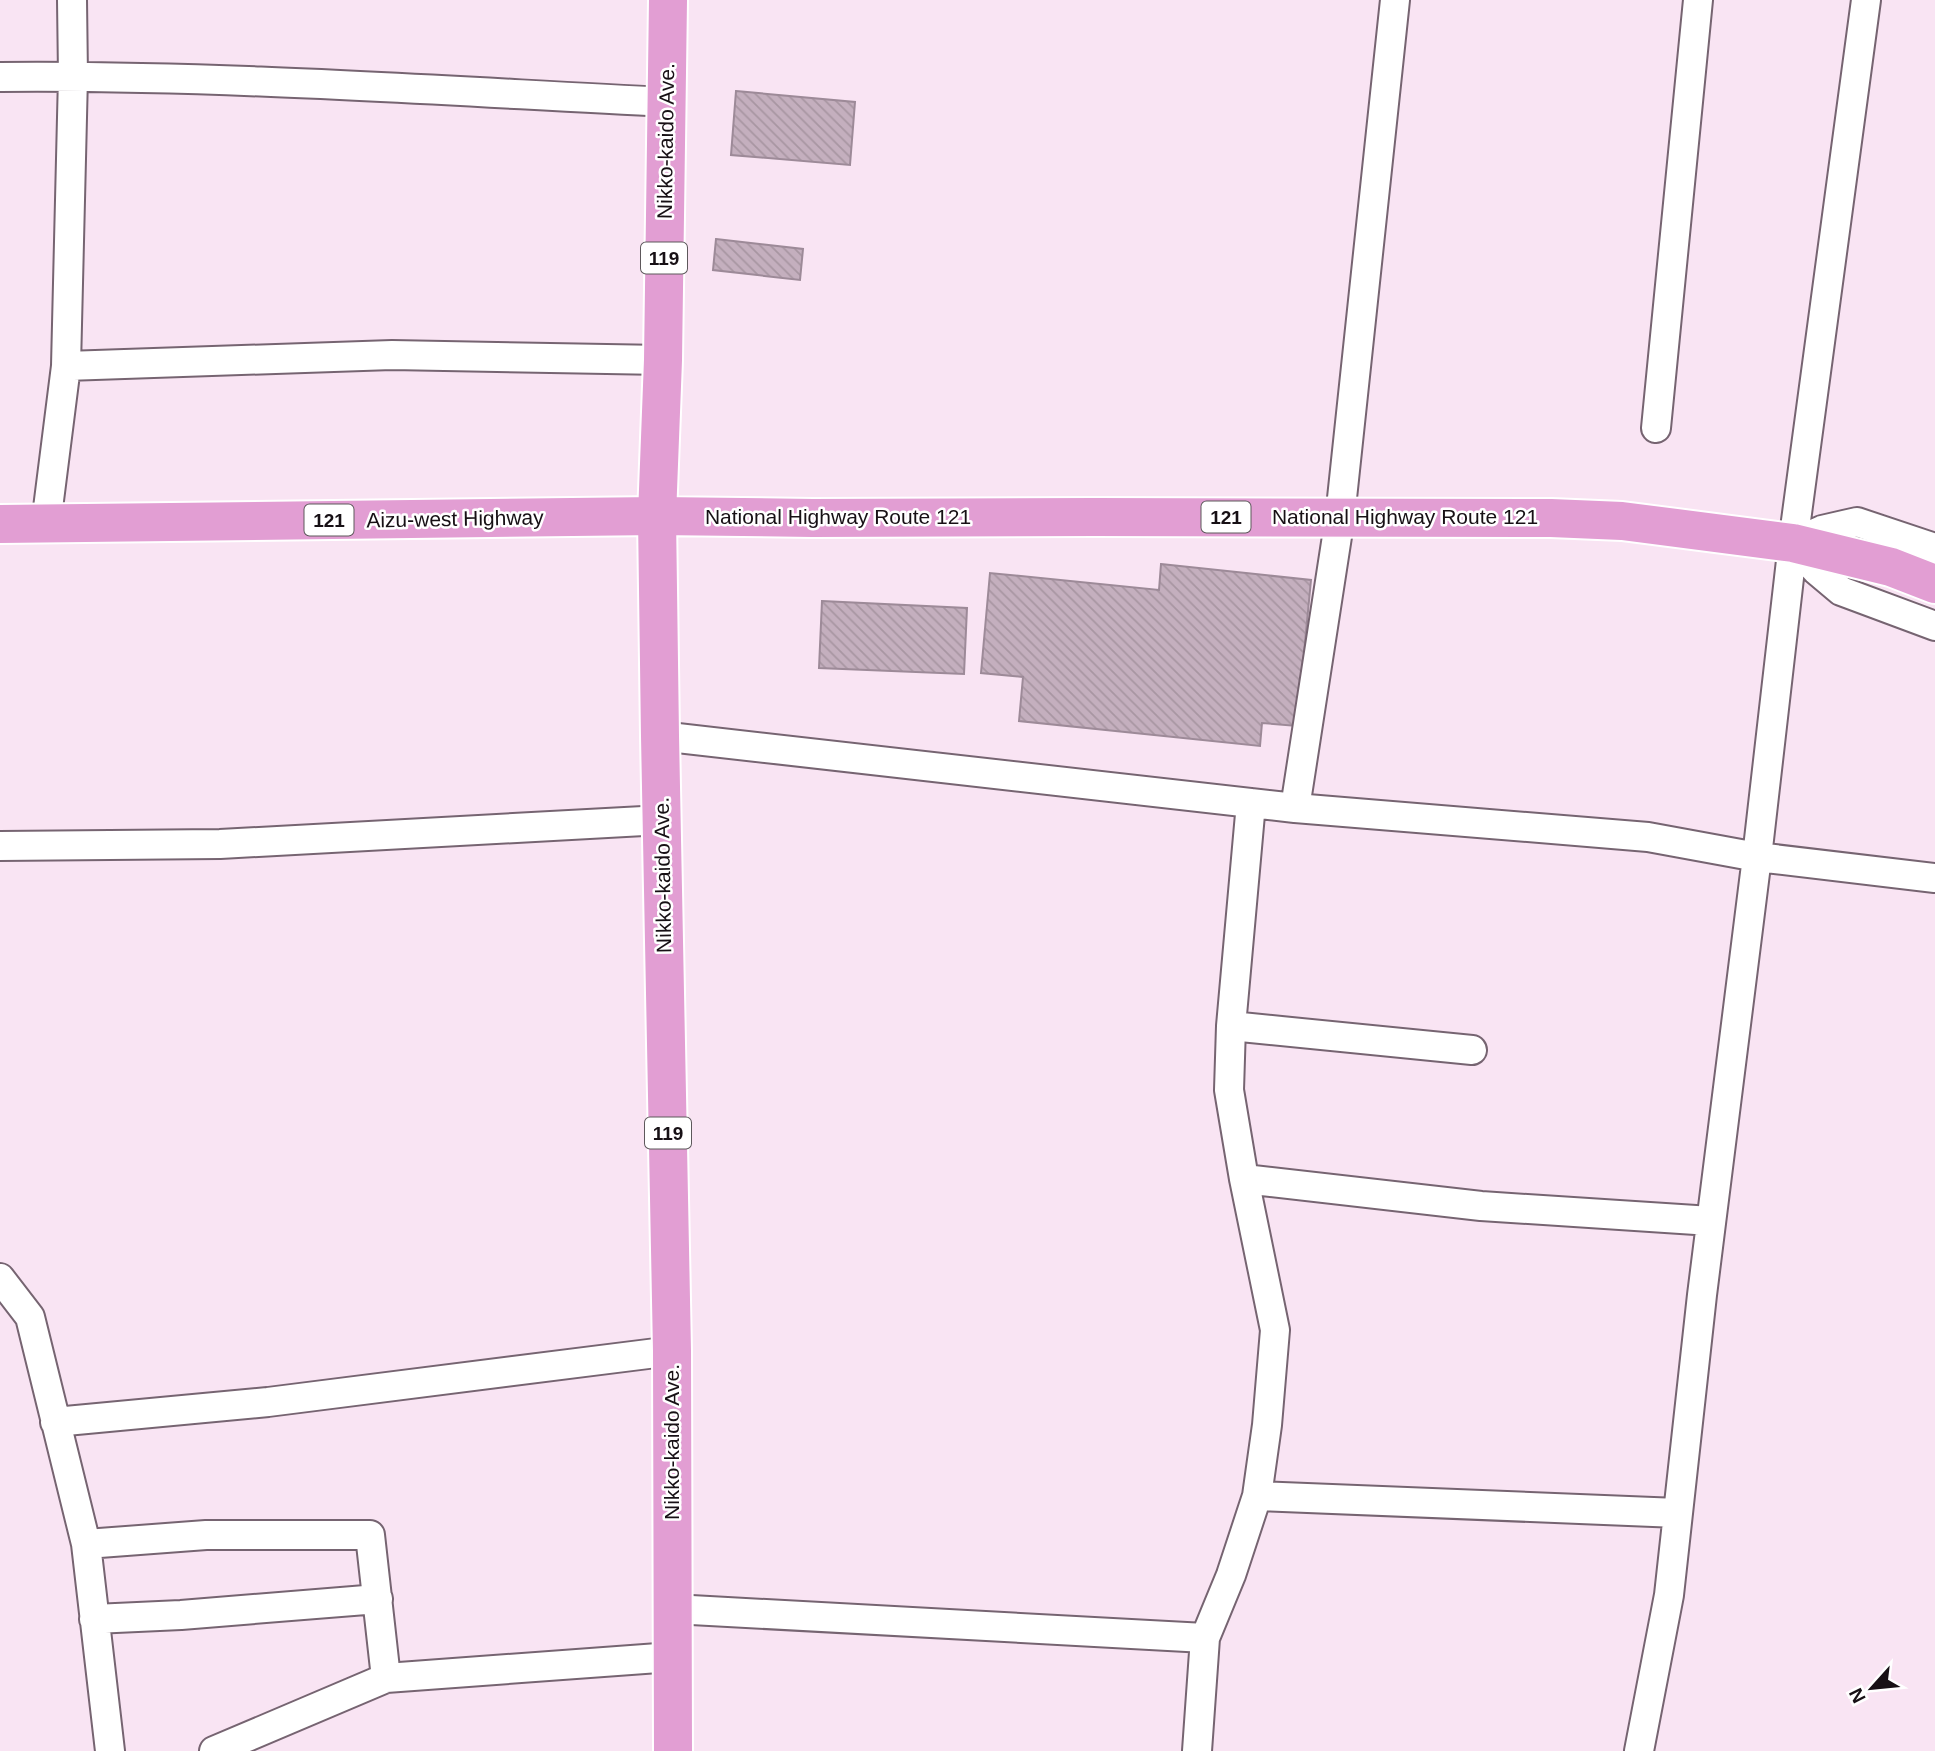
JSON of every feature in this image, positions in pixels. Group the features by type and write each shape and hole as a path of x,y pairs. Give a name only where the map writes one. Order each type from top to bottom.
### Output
{"highway":[{"name":"Nikko-kaido Ave.","path":"668,0 663,360 657,516 672,1351 673,1751"},
{"name":"National Highway Route 121","path":"657,516 1550,518 1622,521 1793,543 1891,567 1935,584"},
{"name":"Aizu-west Highway","path":"0,524 657,516"}],"street":[{"path":"46,524 66,366 73,76 72,0"},
{"path":"1295,808 1340,517 1395,0"},
{"path":"1656,428 1698,0"},
{"path":"1639,1751 1669,1595 1793,543 1866,0"},
{"path":"0,77 236,80 666,102"},
{"path":"66,366 392,355 663,360"},
{"path":"1793,543 1822,530 1857,522 1935,548"},
{"path":"1793,543 1816,570 1841,592 1935,626"},
{"path":"660,736 1295,808 1648,838 1757,857 1935,878"},
{"path":"1197,1751 1205,1638 1231,1575 1257,1496 1275,1331 1229,1090 1231,1026 1251,803"},
{"path":"0,846 220,844 662,820"},
{"path":"1231,1026 1472,1050"},
{"path":"1244,1179 1481,1206 1711,1221"},
{"path":"0,1278 30,1317 86,1544 110,1751"},
{"path":"55,1422 268,1402 672,1351"},
{"path":"1257,1496 1678,1513"},
{"path":"86,1544 206,1535 370,1535 386,1678"},
{"path":"94,1619 181,1615 378,1599"},
{"path":"673,1609 1205,1638"},
{"path":"214,1751 386,1678 672,1657"}],"building":[{"path":"736,91 855,102 850,165 731,155"},
{"path":"716,239 803,249 800,280 713,270"},
{"path":"1161,564 1311,580 1297,726 1262,723 1260,746 1019,721 1023,677 981,673 990,573 1159,590"},
{"path":"822,601 967,608 964,674 819,668"}]}
